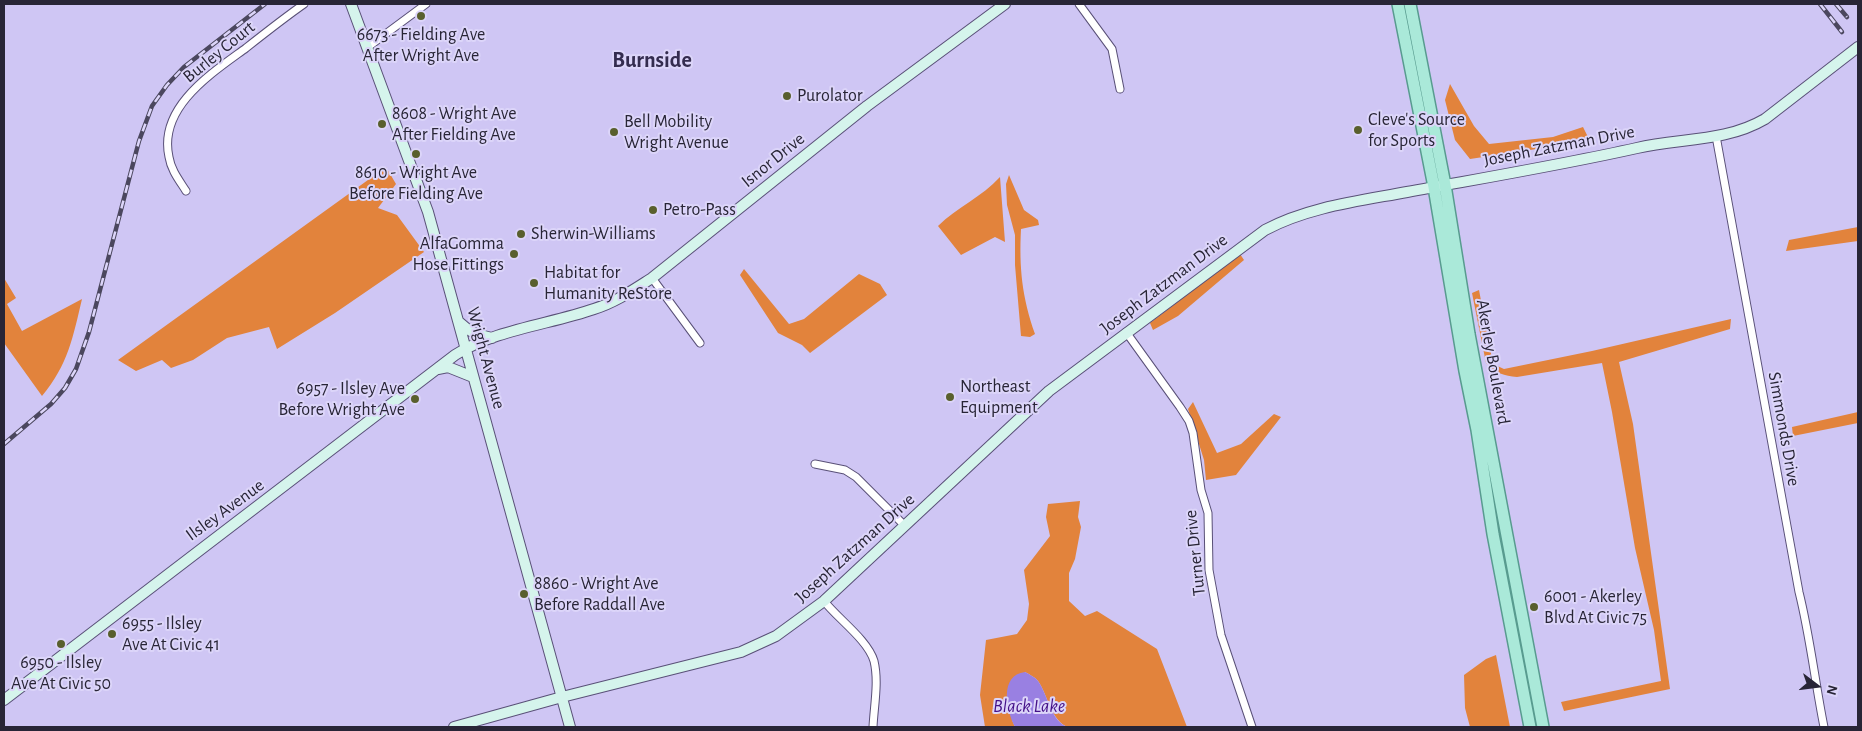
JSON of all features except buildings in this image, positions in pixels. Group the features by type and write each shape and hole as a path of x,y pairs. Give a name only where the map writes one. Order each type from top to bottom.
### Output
{"main road":[{"name":"Akerley Boulevard","path":"1398,4 1439,186 1543,727"},
{"name":"Akerley Boulevard","path":"1410,4 1439,186 1465,371 1477,430 1493,534 1530,727"}],"street":[{"name":"Burley Court","path":"186,191 174,172 168,157 168,144 174,117 181,104 200,83 304,4"},
{"name":"Wright Avenue","path":"351,4 428,212 570,727"},
{"path":"368,47 426,4"},
{"name":"Isnor Drive","path":"466,348 492,338 595,309 620,298 652,278 867,106 1005,4"},
{"path":"1079,4 1112,49 1120,90"},
{"name":"Joseph Zatzman Drive","path":"454,727 562,697 741,652 776,636 824,601 1049,391 1265,230 1284,219 1306,212 1636,148 1716,136 1749,127 1765,119 1858,47"},
{"name":"Simmonds Drive","path":"1716,136 1799,592 1808,627 1811,658 1824,727"},
{"path":"652,278 700,343"},
{"path":"459,321 467,330 492,338"},
{"name":"Turner Drive","path":"1126,332 1189,420 1208,513 1209,570 1221,635 1252,727"},
{"name":"Ilsley Avenue","path":"4,700 434,370 466,348"},
{"path":"434,370 448,367 473,377"},
{"path":"815,464 845,470 856,477 904,525"},
{"path":"824,601 867,648 874,660 876,682 873,727"}],"shaded area":[{"path":"1450,84 1474,126 1489,144 1553,137 1583,127 1590,141 1470,159 1455,140 1445,100"},
{"path":"386,167 396,184 378,208 397,215 424,252 335,313 277,349 269,327 227,338 193,360 171,368 162,360 136,371 118,360"},
{"path":"1009,175 1024,210 1038,220 1039,225 1021,229 1022,282 1035,334 1030,337 1021,336 1015,265 1015,235 1007,205 1006,184"},
{"path":"1000,177 1005,242 995,237 961,255 938,226"},
{"path":"1858,227 1858,241 1786,251 1789,240"},
{"path":"1240,254 1244,260 1178,316 1153,330 1150,323"},
{"path":"744,269 789,324 804,319 859,274 880,284 887,295 810,353 802,345 778,333 740,275"},
{"path":"4,278 16,298 7,304 22,331 82,299 64,362 42,396 4,343"},
{"path":"1479,290 1493,364 1504,369 1731,319 1730,329 1619,362 1633,424 1670,689 1564,711 1561,702 1661,681 1654,630 1635,548 1612,412 1602,363 1517,377 1500,373 1486,363 1472,293"},
{"path":"1193,402 1217,453 1241,444 1274,414 1281,417 1236,475 1206,480 1204,460 1188,409"},
{"path":"1858,412 1858,423 1793,436 1792,427"},
{"path":"1080,501 1078,517 1081,527 1075,559 1069,573 1069,601 1085,616 1097,611 1157,649 1187,727 1068,727 1062,724 1054,714 1038,681 1025,672 1012,720 1015,727 985,727 980,695 986,640 1017,634 1027,620 1029,604 1024,570 1050,536 1046,517 1048,504"},
{"path":"1496,655 1510,727 1470,727 1465,708 1464,675 1486,659"}],"water":[{"name":"Black Lake","path":"1025,672 1038,681 1054,714 1062,724 1068,727 1015,727 1007,703 1008,686 1011,679"}],"railway":[{"path":"4,444 51,404 65,388 76,369 89,332 139,141 152,106 167,85 184,67 265,4"},
{"path":"1820,4 1842,32"},
{"path":"1836,4 1847,17"}],"place":[{"name":"6673 - Fielding Ave After Wright Ave","path":"421,16"},
{"name":"Purolator","path":"787,96"},
{"name":"8608 - Wright Ave After Fielding Ave","path":"382,124"},
{"name":"Cleve's Source for Sports","path":"1358,130"},
{"name":"Bell Mobility Wright Avenue","path":"614,132"},
{"name":"8610 - Wright Ave Before Fielding Ave","path":"416,154"},
{"name":"Petro-Pass","path":"653,210"},
{"name":"Sherwin-Williams","path":"521,234"},
{"name":"AlfaGomma Hose Fittings","path":"514,254"},
{"name":"Habitat for Humanity ReStore","path":"534,283"},
{"name":"Northeast Equipment","path":"950,397"},
{"name":"6957 - Ilsley Ave Before Wright Ave","path":"415,399"},
{"name":"8860 - Wright Ave Before Raddall Ave","path":"524,594"},
{"name":"6001 - Akerley Blvd At Civic 75","path":"1534,607"},
{"name":"6955 - Ilsley Ave At Civic 41","path":"112,634"},
{"name":"6950 - Ilsley Ave At Civic 50","path":"61,644"}],"district":[{"name":"Burnside","path":"652,60"}]}
